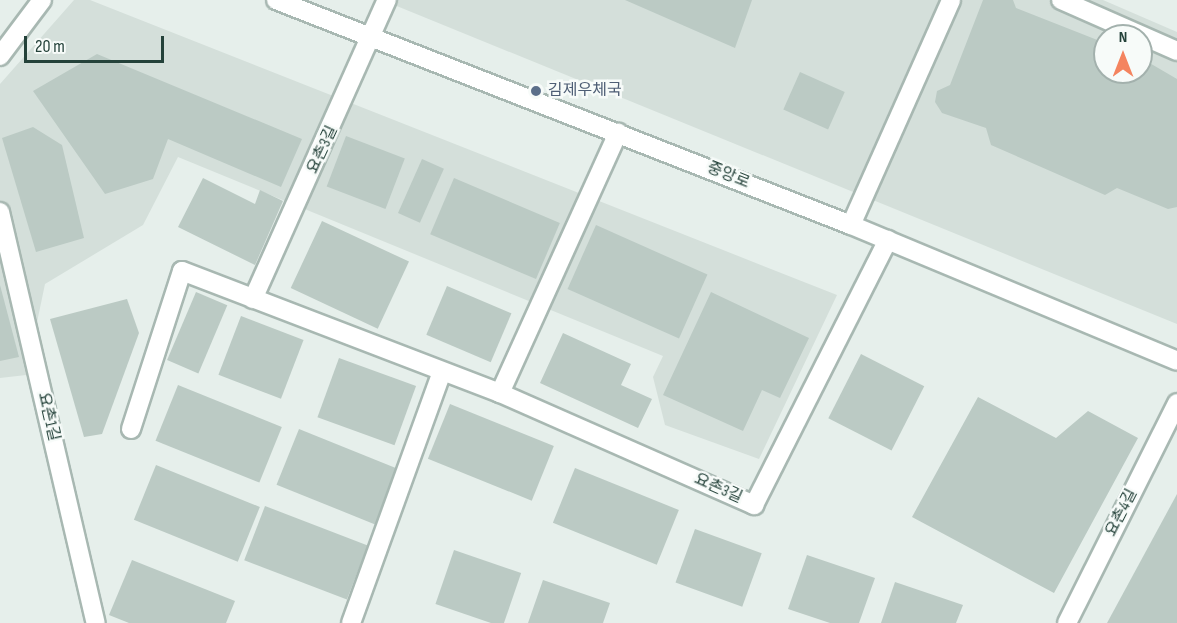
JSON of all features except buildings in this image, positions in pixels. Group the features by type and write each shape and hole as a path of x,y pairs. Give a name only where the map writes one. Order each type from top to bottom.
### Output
{"street":[{"path":"0,56 42,0"},
{"name":"중앙로","path":"276,0 375,36 851,225 1177,361"},
{"name":"요촌3길","path":"253,299 375,36 387,0"},
{"path":"851,225 951,0"},
{"path":"1061,0 1177,51"},
{"path":"500,393 618,133"},
{"name":"요촌1길","path":"0,212 96,623"},
{"name":"요촌3길","path":"131,429 182,271 441,374 500,393 754,505 888,240"},
{"path":"351,623 441,374"},
{"name":"요촌4길","path":"1067,623 1177,404"}],"shaded area":[{"path":"74,0 90,0 837,295 759,459 665,425 653,377 663,356 178,157 143,225 45,284 26,375 0,378 0,84"},
{"path":"382,0 1103,0 1177,32 1177,324"}],"place":[{"name":"김제우체국","path":"536,91"}]}
